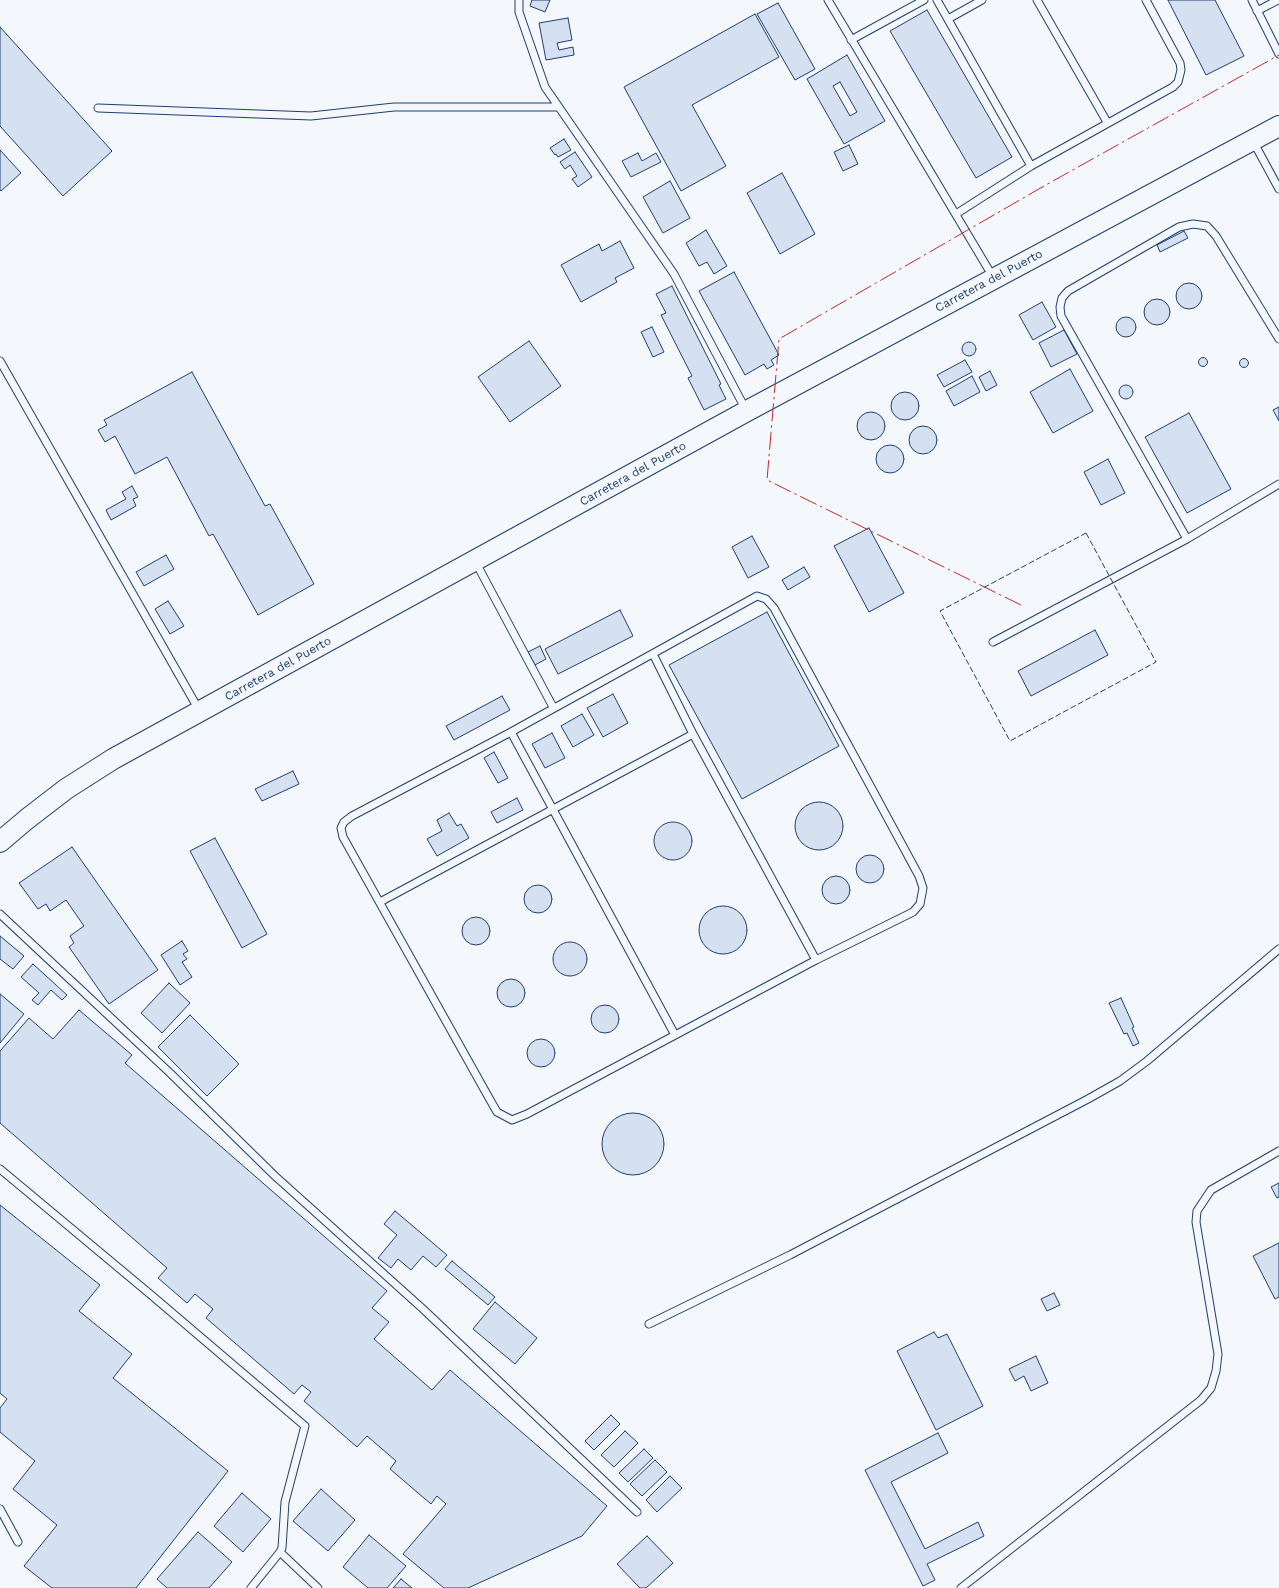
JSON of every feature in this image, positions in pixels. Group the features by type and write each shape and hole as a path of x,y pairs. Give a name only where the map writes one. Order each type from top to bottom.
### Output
{"main road":[{"name":"Carretera del Puerto","path":"0,842 66,789 114,759 746,411 1279,126"}],"lane":[{"path":"519,0 518,12 545,87 674,274 746,411"},
{"path":"828,0 995,279"},
{"path":"851,40 924,0"},
{"path":"937,0 1030,166"},
{"path":"948,19 982,0"},
{"path":"1037,0 1107,122"},
{"path":"956,214 1030,166 1173,87 1178,82 1181,70 1180,63 1146,0"},
{"path":"1252,0 1279,54"},
{"path":"1257,11 1278,0"},
{"path":"98,108 311,116 394,107 557,107"},
{"path":"1252,141 1279,189"},
{"path":"1187,539 1061,316 1062,298 1068,291 1179,227 1193,224 1207,226 1216,236 1279,339"},
{"path":"0,361 200,712"},
{"path":"993,642 1187,539 1279,484"},
{"path":"475,561 553,707"},
{"path":"757,596 766,599 774,608 919,876 923,888 920,904 913,912 816,960 527,1114 512,1120 497,1112 343,837 341,828 344,822 352,816 512,732 553,707 757,596"},
{"path":"653,654 693,734 816,960"},
{"path":"512,732 675,1035"},
{"path":"380,902 693,734"},
{"path":"0,914 169,1072 275,1176 423,1309 638,1512"},
{"path":"649,1324 790,1255 1120,1081 1148,1061 1279,948"},
{"path":"961,1588 1201,1400 1211,1388 1218,1354 1196,1222 1197,1211 1212,1190 1279,1151"},
{"path":"0,1169 304,1426 285,1502 280,1552 250,1588"},
{"path":"0,1508 18,1542"},
{"path":"280,1552 318,1588"}],"building":[{"path":"532,0 550,0 545,12 530,6"},
{"path":"1168,0 1215,0 1244,56 1206,75"},
{"path":"778,3 815,69 795,80 757,14"},
{"path":"927,10 1012,157 976,178 890,31"},
{"path":"755,14 779,57 692,105 726,166 681,191 624,87"},
{"path":"568,18 572,40 557,43 559,50 573,47 574,55 546,60 539,23"},
{"path":"0,27 112,151 63,196 0,126"},
{"path":"847,55 885,121 844,144 807,79","holes":["840,82 857,112 850,116 833,86"]},
{"path":"564,139 571,150 558,157 550,148"},
{"path":"849,145 858,164 843,171 834,152"},
{"path":"0,150 21,173 1,191 0,190"},
{"path":"575,152 592,177 578,187 572,179 577,176 570,165 565,169 560,162"},
{"path":"638,153 642,161 656,153 661,162 631,177 622,161"},
{"path":"782,173 815,234 780,254 747,193"},
{"path":"670,181 690,218 663,233 643,197"},
{"path":"706,230 727,266 714,274 707,262 699,266 686,243"},
{"path":"1184,231 1188,238 1160,252 1157,245"},
{"path":"620,241 634,268 615,278 617,282 581,302 561,265 599,244 602,251"},
{"path":"734,272 779,355 771,360 774,365 767,369 764,364 745,375 699,291"},
{"path":"1189,283 1198,287 1202,296 1198,305 1189,309 1180,305 1176,296 1180,287"},
{"path":"672,286 721,384 719,385 726,399 704,410 688,378 692,376 661,315 666,313 656,294"},
{"path":"1157,299 1166,303 1170,312 1166,321 1157,325 1148,321 1144,312 1148,303"},
{"path":"1042,302 1056,327 1033,340 1019,315"},
{"path":"1126,317 1133,320 1136,327 1133,334 1126,337 1119,334 1116,327 1119,320"},
{"path":"652,327 664,352 653,357 641,332"},
{"path":"1064,330 1077,354 1051,367 1039,343"},
{"path":"529,341 561,386 510,422 478,377"},
{"path":"966,342 972,342 976,349 972,356 966,356 962,352 962,346"},
{"path":"1203,357 1208,362 1203,367 1198,362"},
{"path":"1244,358 1249,363 1244,368 1239,363"},
{"path":"965,360 972,372 944,387 937,375"},
{"path":"1070,369 1093,411 1053,433 1030,392"},
{"path":"990,371 997,385 986,391 979,377"},
{"path":"192,372 265,506 270,504 314,584 258,615 213,534 209,536 167,457 135,474 115,436 105,442 98,430 107,425 104,420"},
{"path":"972,376 980,392 954,406 946,391"},
{"path":"1123,385 1129,385 1133,392 1129,399 1123,399 1119,395 1119,389"},
{"path":"905,392 915,396 919,406 915,416 905,420 895,416 891,406 895,396"},
{"path":"1279,407 1279,421 1273,410"},
{"path":"871,412 881,416 885,426 881,436 871,440 861,436 857,426 861,416"},
{"path":"1189,413 1231,489 1187,513 1145,437"},
{"path":"923,426 933,430 937,440 933,450 923,454 913,450 909,440 913,430"},
{"path":"890,445 900,449 904,459 900,469 890,473 880,469 876,459 880,449"},
{"path":"1108,459 1125,493 1101,505 1084,472"},
{"path":"132,486 138,497 133,499 136,506 111,520 106,510 126,499 122,492"},
{"path":"869,528 904,593 869,612 834,546"},
{"path":"752,536 769,567 748,578 732,547"},
{"path":"166,555 174,569 144,586 136,572"},
{"path":"804,567 810,577 788,590 782,580"},
{"path":"168,601 184,626 170,634 155,609"},
{"path":"620,610 633,636 558,674 545,649"},
{"path":"767,612 839,746 742,799 669,665"},
{"path":"1095,630 1108,655 1031,696 1018,671"},
{"path":"540,646 546,659 535,665 528,652"},
{"path":"613,694 628,723 603,737 587,708"},
{"path":"502,696 510,710 454,740 446,726"},
{"path":"582,714 594,735 573,747 561,726"},
{"path":"552,733 565,758 545,768 532,744"},
{"path":"494,752 508,778 498,783 484,758"},
{"path":"293,771 299,784 262,801 255,789"},
{"path":"517,798 523,810 497,823 491,812"},
{"path":"819,802 828,804 836,809 841,817 843,826 841,835 836,843 828,848 819,850 810,848 802,843 797,835 795,826 797,817 802,809 810,804"},
{"path":"449,813 457,826 461,824 469,838 437,856 427,839 442,831 437,820"},
{"path":"673,822 687,827 692,841 687,855 673,860 659,855 654,841 659,827"},
{"path":"215,838 267,934 242,948 190,851"},
{"path":"72,847 158,970 109,1004 69,947 74,943 70,936 84,926 66,900 50,911 46,904 38,909 19,883"},
{"path":"870,855 880,859 884,869 880,879 870,883 860,879 856,869 860,859"},
{"path":"836,876 846,880 850,890 846,900 836,904 826,900 822,890 826,880"},
{"path":"538,885 548,889 552,899 548,909 538,913 528,909 524,899 528,889"},
{"path":"723,906 732,908 740,913 745,921 747,930 745,939 740,947 732,952 723,954 714,952 706,947 701,939 699,930 701,921 706,913 714,908"},
{"path":"476,917 486,921 490,931 486,941 476,945 466,941 462,931 466,921"},
{"path":"0,936 24,956 13,969 0,959"},
{"path":"182,941 188,951 183,954 187,959 182,962 192,977 180,985 161,955"},
{"path":"570,942 582,947 587,959 582,971 570,976 558,971 553,959 558,947"},
{"path":"33,964 67,995 62,1000 51,990 38,1005 32,1000 39,993 21,977"},
{"path":"511,979 521,983 525,993 521,1003 511,1007 501,1003 497,993 501,983"},
{"path":"169,983 190,1003 162,1033 141,1013"},
{"path":"0,994 24,1014 0,1043"},
{"path":"1121,998 1139,1043 1133,1046 1127,1033 1124,1034 1109,1003"},
{"path":"605,1005 615,1009 619,1019 615,1029 605,1033 595,1029 591,1019 595,1009"},
{"path":"79,1010 132,1055 125,1063 387,1291 372,1308 389,1322 374,1339 432,1390 450,1370 607,1506 582,1536 468,1588 444,1588 403,1554 446,1504 437,1496 431,1504 390,1469 396,1461 367,1436 357,1447 304,1401 311,1392 302,1385 294,1394 206,1318 213,1309 195,1294 187,1303 158,1278 167,1268 0,1123 0,1051 29,1018 53,1039"},
{"path":"190,1015 239,1064 207,1096 158,1047"},
{"path":"541,1039 551,1043 555,1053 551,1063 541,1067 531,1063 527,1053 531,1043"},
{"path":"627,1113 639,1113 655,1122 662,1132 664,1144 662,1156 655,1166 639,1175 627,1175 616,1170 607,1161 602,1150 602,1138 607,1127 616,1118"},
{"path":"1279,1183 1279,1197 1277,1198 1271,1187"},
{"path":"0,1205 100,1285 79,1311 132,1354 113,1378 228,1471 136,1588 52,1588 24,1566 57,1525 13,1489 35,1461 0,1432 0,1408 7,1399 0,1393"},
{"path":"395,1211 447,1255 436,1267 423,1256 411,1270 398,1259 391,1268 378,1258 397,1235 384,1224"},
{"path":"1279,1243 1279,1297 1275,1299 1253,1256"},
{"path":"452,1261 495,1297 488,1305 445,1269"},
{"path":"1054,1293 1060,1305 1047,1311 1041,1299"},
{"path":"495,1302 537,1338 515,1364 473,1329"},
{"path":"934,1332 938,1338 947,1334 983,1406 936,1430 897,1351"},
{"path":"1036,1356 1048,1383 1031,1391 1024,1376 1015,1381 1009,1369"},
{"path":"611,1415 620,1424 594,1450 585,1441"},
{"path":"625,1431 638,1443 614,1467 601,1455"},
{"path":"938,1433 948,1453 891,1482 925,1549 978,1522 984,1536 927,1564 935,1580 923,1586 865,1470"},
{"path":"644,1449 653,1458 628,1482 619,1473"},
{"path":"655,1460 667,1472 642,1496 630,1484"},
{"path":"670,1476 682,1488 657,1512 646,1500"},
{"path":"321,1489 355,1520 328,1551 293,1521"},
{"path":"242,1493 271,1519 243,1552 214,1526"},
{"path":"198,1532 232,1562 209,1588 167,1588 157,1579"},
{"path":"369,1535 406,1566 387,1588 368,1588 343,1567"},
{"path":"647,1536 673,1563 646,1588 640,1588 617,1564"},
{"path":"401,1579 412,1588 393,1588"}],"fence":[{"path":"1086,533 1156,662 1010,741 940,611 1086,533"}],"power":[{"path":"1021,605 767,480 779,339 1044,186 1279,55"}]}
